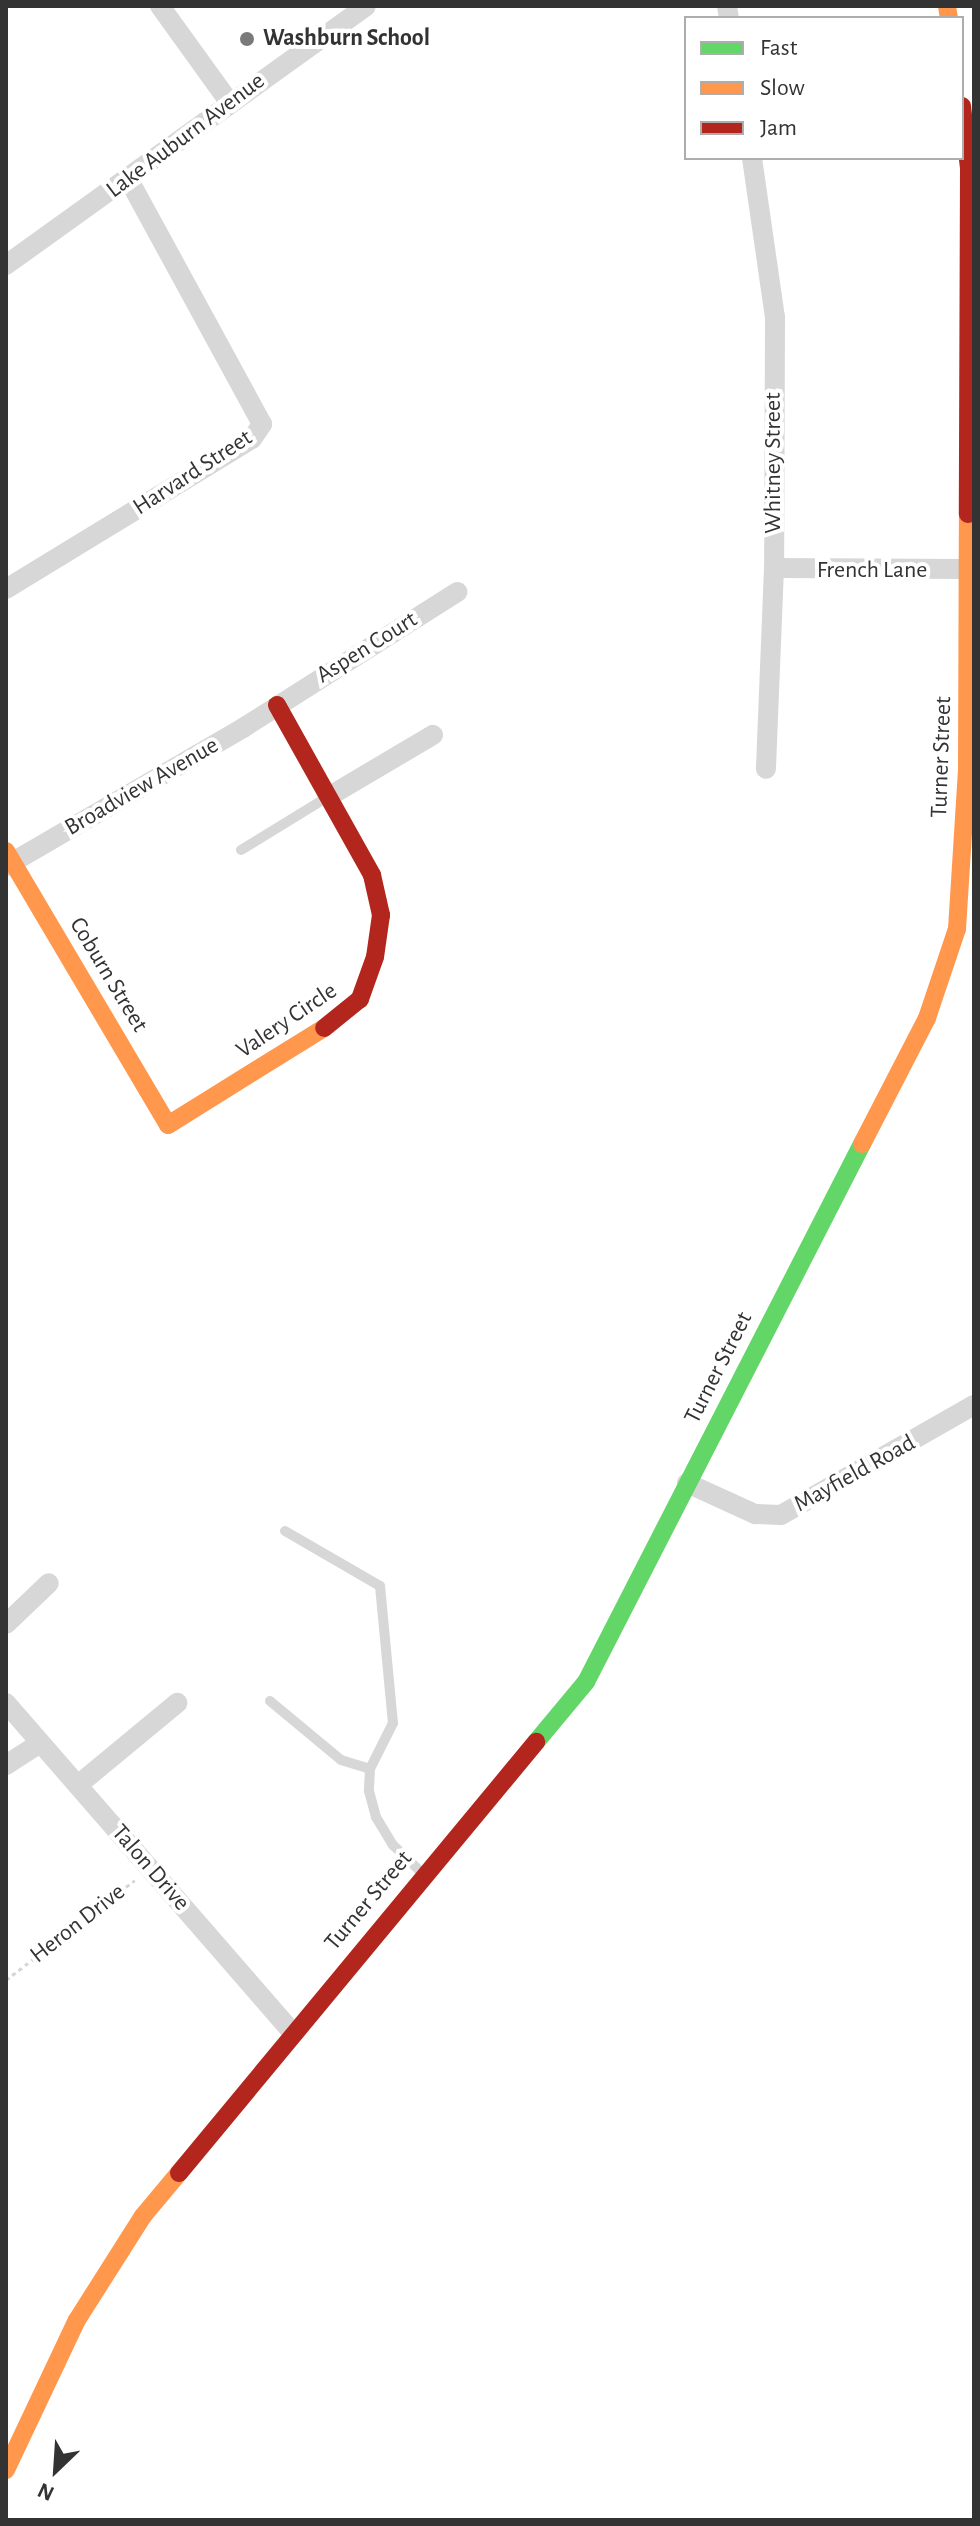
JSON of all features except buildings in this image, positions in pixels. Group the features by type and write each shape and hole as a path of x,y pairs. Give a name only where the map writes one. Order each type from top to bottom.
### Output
{"main road":[{"name":"Turner Street","path":"6,2470 52,2368 108,2268 179,2169 586,1682 912,1050 947,965 957,929 962,871 969,569 971,219 964,131"},
{"name":"Valery Circle","path":"168,1125 348,1013 360,999 375,957 379,895 277,705"},
{"name":"Coburn Street","path":"8,860 168,1125"}],"street":[{"path":"160,6 230,103"},
{"name":"Lake Auburn Avenue","path":"6,265 129,180 366,6"},
{"name":"Whitney Street","path":"752,160 775,317 774,568 766,769"},
{"name":"Harvard Street","path":"6,589 252,439 262,424 129,180"},
{"name":"French Lane","path":"774,568 969,569"},
{"name":"Aspen Court","path":"277,705 457,592"},
{"name":"Broadview Avenue","path":"8,860 277,705"},
{"path":"328,797 433,735"},
{"name":"Mayfield Road","path":"687,1483 755,1514 781,1515 974,1405"},
{"path":"6,1624 49,1583"},
{"name":"Talon Drive","path":"6,1703 293,2033"},
{"path":"78,1785 177,1703"},
{"path":"6,1765 40,1743"}],"lane":[{"path":"241,850 328,797"},
{"path":"285,1531 380,1586 393,1723 370,1769 376,1817 393,1845 423,1874"},
{"path":"270,1701 341,1760 370,1769"}],"path":[{"name":"Heron Drive","path":"6,1980 150,1868"}],"traffic: fast":[{"path":"536,1742 586,1682 862,1144"}],"traffic: slow":[{"path":"947,6 949,16"},
{"path":"862,1144 927,1018 957,929 967,771 968,514"},
{"path":"6,851 168,1125 324,1028"},
{"path":"6,2470 77,2320 143,2216 179,2173"}],"traffic: jam":[{"path":"964,124 969,168 968,514"},
{"path":"277,705 372,875 381,915 375,957 360,999 324,1028"},
{"path":"179,2173 536,1742"}],"place":[{"name":"Washburn School","path":"247,39"}]}
